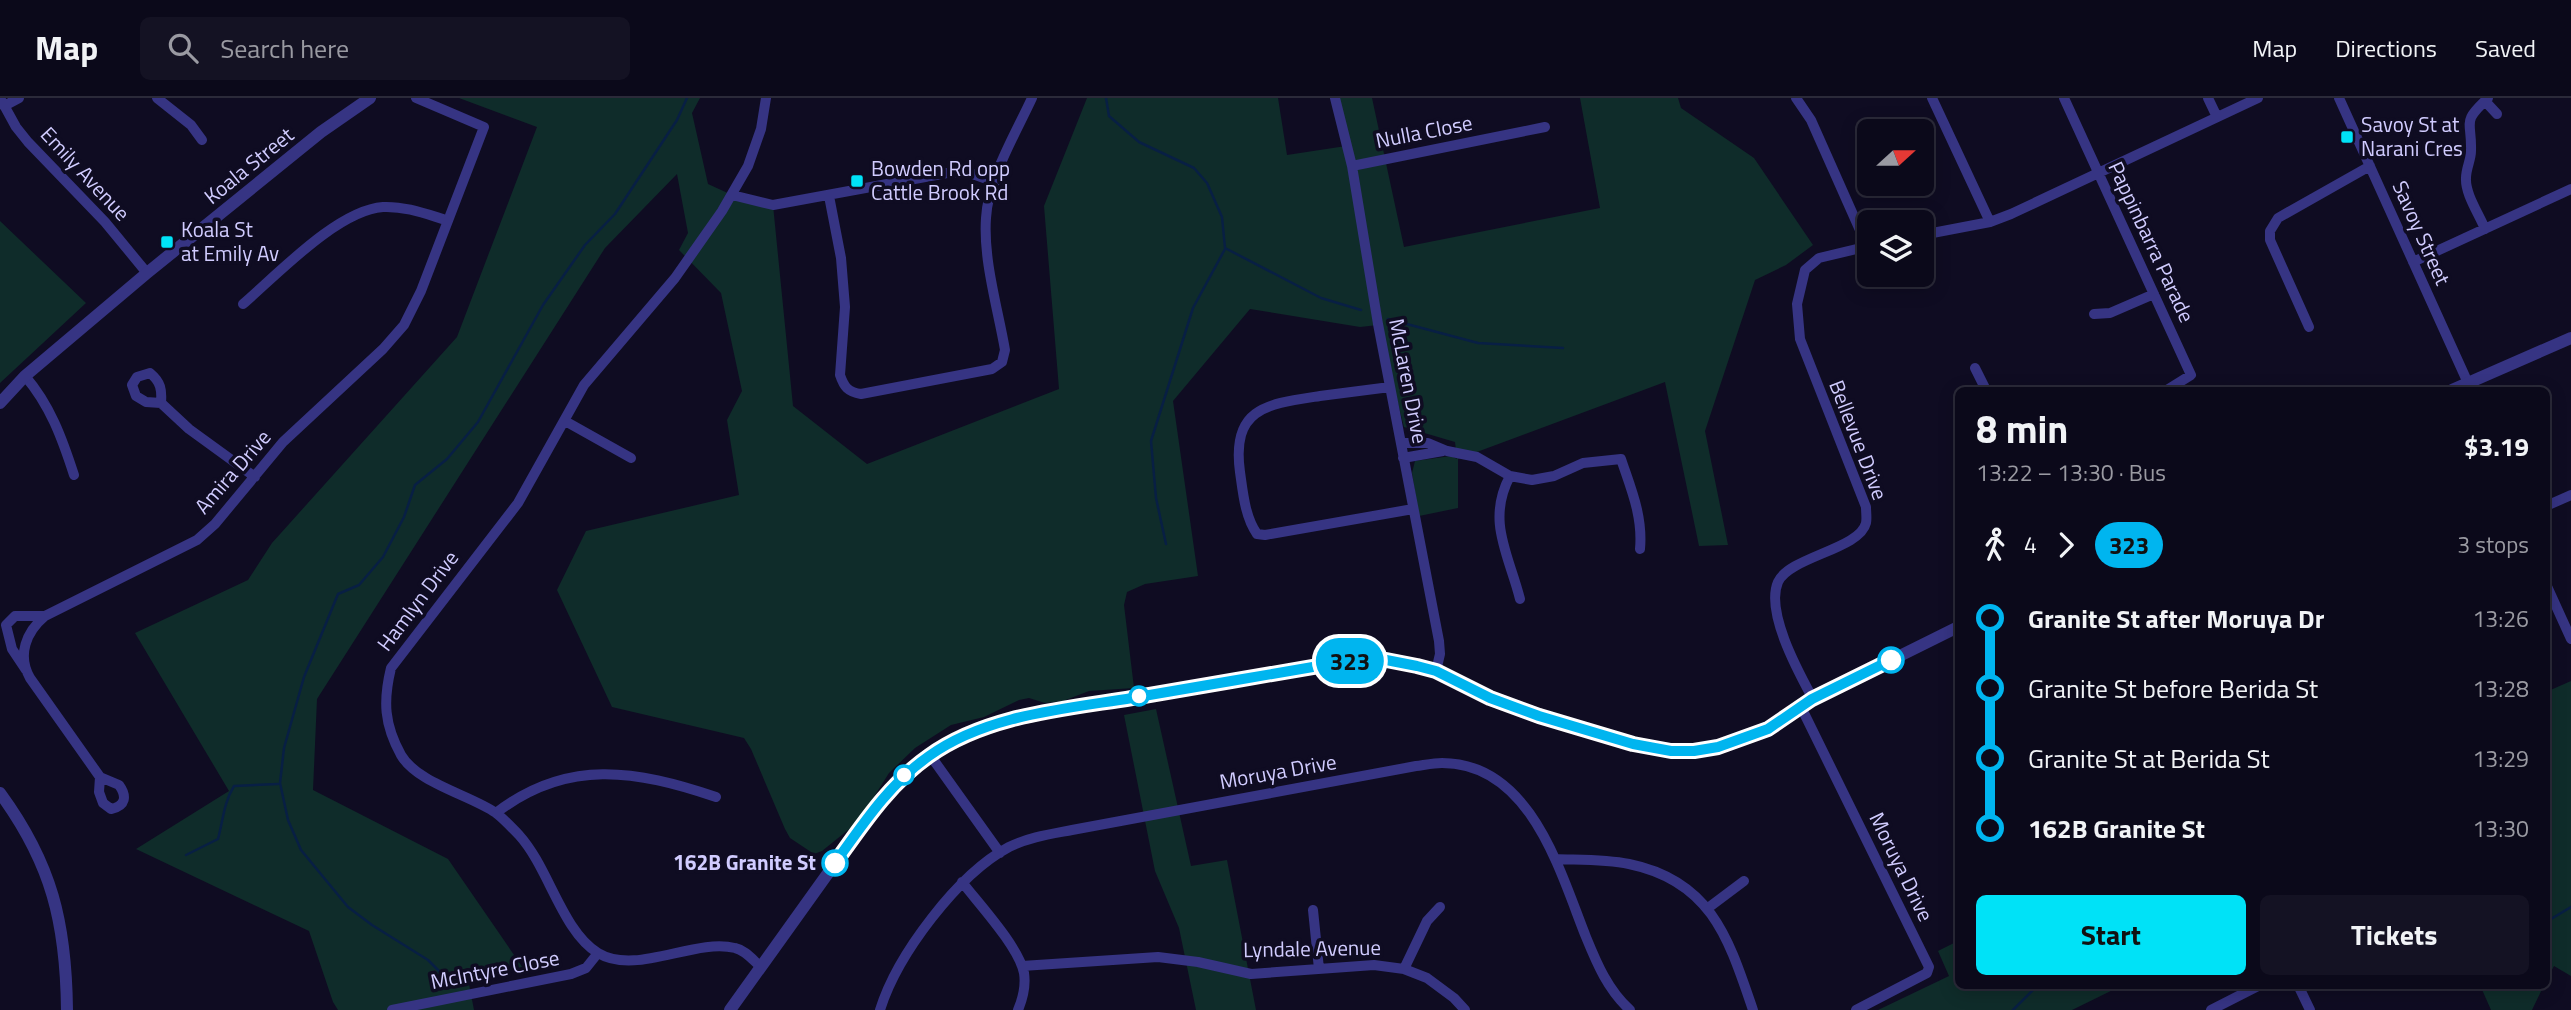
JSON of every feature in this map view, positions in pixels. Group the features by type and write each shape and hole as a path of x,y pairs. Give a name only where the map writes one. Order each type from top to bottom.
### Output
{"street":[{"path":"2,102 19,98"},
{"path":"157,98 191,125 202,140"},
{"name":"Koala Street","path":"0,403 25,376 147,273 321,132 370,98"},
{"name":"Amira Drive","path":"27,639 33,627 45,616 197,540 215,524 284,442 383,349 404,325 421,291 446,220 484,127 416,98"},
{"name":"Hamlyn Drive","path":"598,953 572,927 540,862 520,836 496,813 423,775 402,758 388,726 384,697 391,668 518,503 584,386 675,278 732,195 748,166 761,130 766,98"},
{"path":"829,196 841,258 845,307 840,375 843,385 852,392 861,394 992,369 1002,362 1005,351 986,247 986,216 995,182 1032,98"},
{"name":"McLaren Drive","path":"1335,98 1352,166 1390,387 1439,641 1440,654 1436,671"},
{"path":"1796,98 1811,120 1857,222"},
{"path":"1931,98 1990,222"},
{"name":"Pappinbarra Parade","path":"2064,98 2191,375 2172,387"},
{"path":"2208,98 2217,117"},
{"path":"1934,233 1990,222 2258,98"},
{"name":"Savoy Street","path":"2339,98 2413,262 2458,387"},
{"path":"2485,229 2469,193 2466,178 2471,152 2468,124 2471,116 2486,99 2497,114"},
{"name":"Emily Avenue","path":"2,102 28,142 105,222 147,273"},
{"name":"Nulla Close","path":"1352,166 1545,127"},
{"path":"2309,327 2270,240 2272,223 2370,166"},
{"path":"732,195 773,205 947,173 967,172 995,182"},
{"path":"2413,262 2571,189"},
{"path":"243,304 335,225 359,212 396,207 446,220"},
{"name":"Bellevue Drive","path":"1812,699 1783,635 1776,599 1777,583 1788,570 1858,536 1866,525 1866,507 1800,339 1797,304 1805,270 1819,258 1857,249"},
{"path":"2094,314 2110,313 2154,294"},
{"path":"2460,387 2571,338"},
{"path":"1975,368 1984,387"},
{"path":"25,376 46,402 74,475"},
{"path":"1390,387 1279,402 1256,413 1247,423 1237,450 1248,515 1257,534 1265,535 1413,509"},
{"path":"161,403 189,429 255,477"},
{"path":"565,421 631,458"},
{"path":"1401,443 1428,443 1447,451 1477,457 1510,476 1532,480 1544,479 1583,463 1620,459 1638,510 1642,530 1640,549"},
{"path":"1404,458 1447,451"},
{"path":"1510,476 1503,490 1499,515 1502,545 1520,599"},
{"path":"2550,504 2571,495"},
{"path":"2550,593 2571,639"},
{"path":"45,616 12,617 6,625 8,639 15,656 100,777"},
{"path":"730,1010 879,802 904,775 930,755 967,734 1017,719 1376,658 1436,671 1490,698 1539,716 1633,744 1671,751 1694,751 1744,739 1768,729 1812,699 1955,628"},
{"path":"8,639 27,639 24,649 26,670"},
{"path":"1804,683 1826,692"},
{"name":"Moruya Drive","path":"1801,707 1929,967 1927,973 1856,1010"},
{"path":"930,755 1000,853"},
{"name":"Moruya Drive","path":"880,1010 894,976 942,904 962,882 1000,853 1023,841 1416,766 1444,763 1470,768 1490,776 1525,806 1540,827 1555,859 1597,964 1609,986 1630,1010"},
{"path":"496,813 519,795 547,782 591,774 638,776 676,783 716,797"},
{"path":"0,793 33,844 57,908 65,948 67,1010"},
{"path":"1555,859 1622,863 1672,880 1708,908 1722,929 1753,1010"},
{"path":"1708,908 1744,881"},
{"path":"962,882 1022,965 1025,984 1018,1010"},
{"path":"1404,969 1427,921 1440,907"},
{"path":"1312,910 1319,969"},
{"path":"598,953 610,958 635,960 724,946 742,950 760,966"},
{"name":"McIntyre Close","path":"392,1010 571,974 586,968 598,953"},
{"name":"Lyndale Avenue","path":"1022,965 1158,957 1198,962 1251,974 1374,965 1404,969 1427,978 1465,1010"},
{"path":"2211,1010 2252,989"},
{"path":"2300,989 2310,1010"}],"green space":[{"path":"459,98 700,98 692,113 708,184 732,195 773,205 793,406 867,464 1059,389 1044,206 1087,98 1278,98 1287,155 1346,146 1335,98 1372,98 1404,247 1600,208 1580,98 1678,98 1681,108 1754,158 1813,245 1786,265 1755,280 1705,431 1728,545 1699,546 1665,382 1458,459 1458,508 1419,516 1412,473 1415,461 1451,456 1457,459 1455,442 1404,427 1378,325 1360,327 1250,309 1173,401 1198,576 1145,584 1127,592 1124,605 1134,688 1089,691 1063,701 1045,703 1029,698 1019,700 984,717 951,725 915,748 889,773 858,822 822,851 814,854 790,838 744,738 612,707 557,590 586,531 739,495 727,420 742,391 721,293 679,250 688,233 677,174 605,248 317,699 313,790 448,859 523,968 468,979 474,1010 338,1010 309,931 136,849 229,791 135,633 248,580 272,543 457,337 537,127"},
{"path":"0,221 86,303 0,383"},
{"path":"2571,681 2571,976 2554,966 2550,974 2550,690"},
{"path":"1156,709 1191,866 1227,860 1256,1010 1196,1010 1179,928 1155,871 1124,715"},
{"path":"1955,942 1955,989 2115,989 2072,1010 1878,1010 1949,976 1938,951"},
{"path":"2482,989 2542,989 2532,1010 2491,1010"}],"waterway":[{"path":"447,979 428,960 348,907 301,850 288,820 280,783 284,748 304,677 338,594 359,585 383,557 404,517 415,485 447,459 478,422 543,305 585,245 615,214 677,120 687,98"},
{"path":"1106,98 1109,116 1139,142 1194,168 1207,183 1222,217 1225,248 1321,298 1361,310"},
{"path":"1166,544 1156,498 1151,441 1193,308 1225,249"},
{"path":"1388,319 1478,343 1563,348"},
{"path":"186,855 218,839 226,805 234,786 278,784"},
{"path":"2550,920 2571,907"},
{"path":"2013,1010 2034,989"}],"bus line":[{"name":"323","path":"835,863 891,788 930,755 985,727 1055,711 1376,658 1436,671 1490,698 1539,716 1633,744 1671,751 1694,751 1718,747 1768,729 1812,699 1891,660"}],"place":[{"name":"Savoy St at Narani Cres","path":"2347,137"},
{"name":"Bowden Rd opp Cattle Brook Rd","path":"857,181"},
{"name":"Koala St at Emily Av","path":"167,242"},
{"name":"162B Granite St","path":"835,863"}]}
